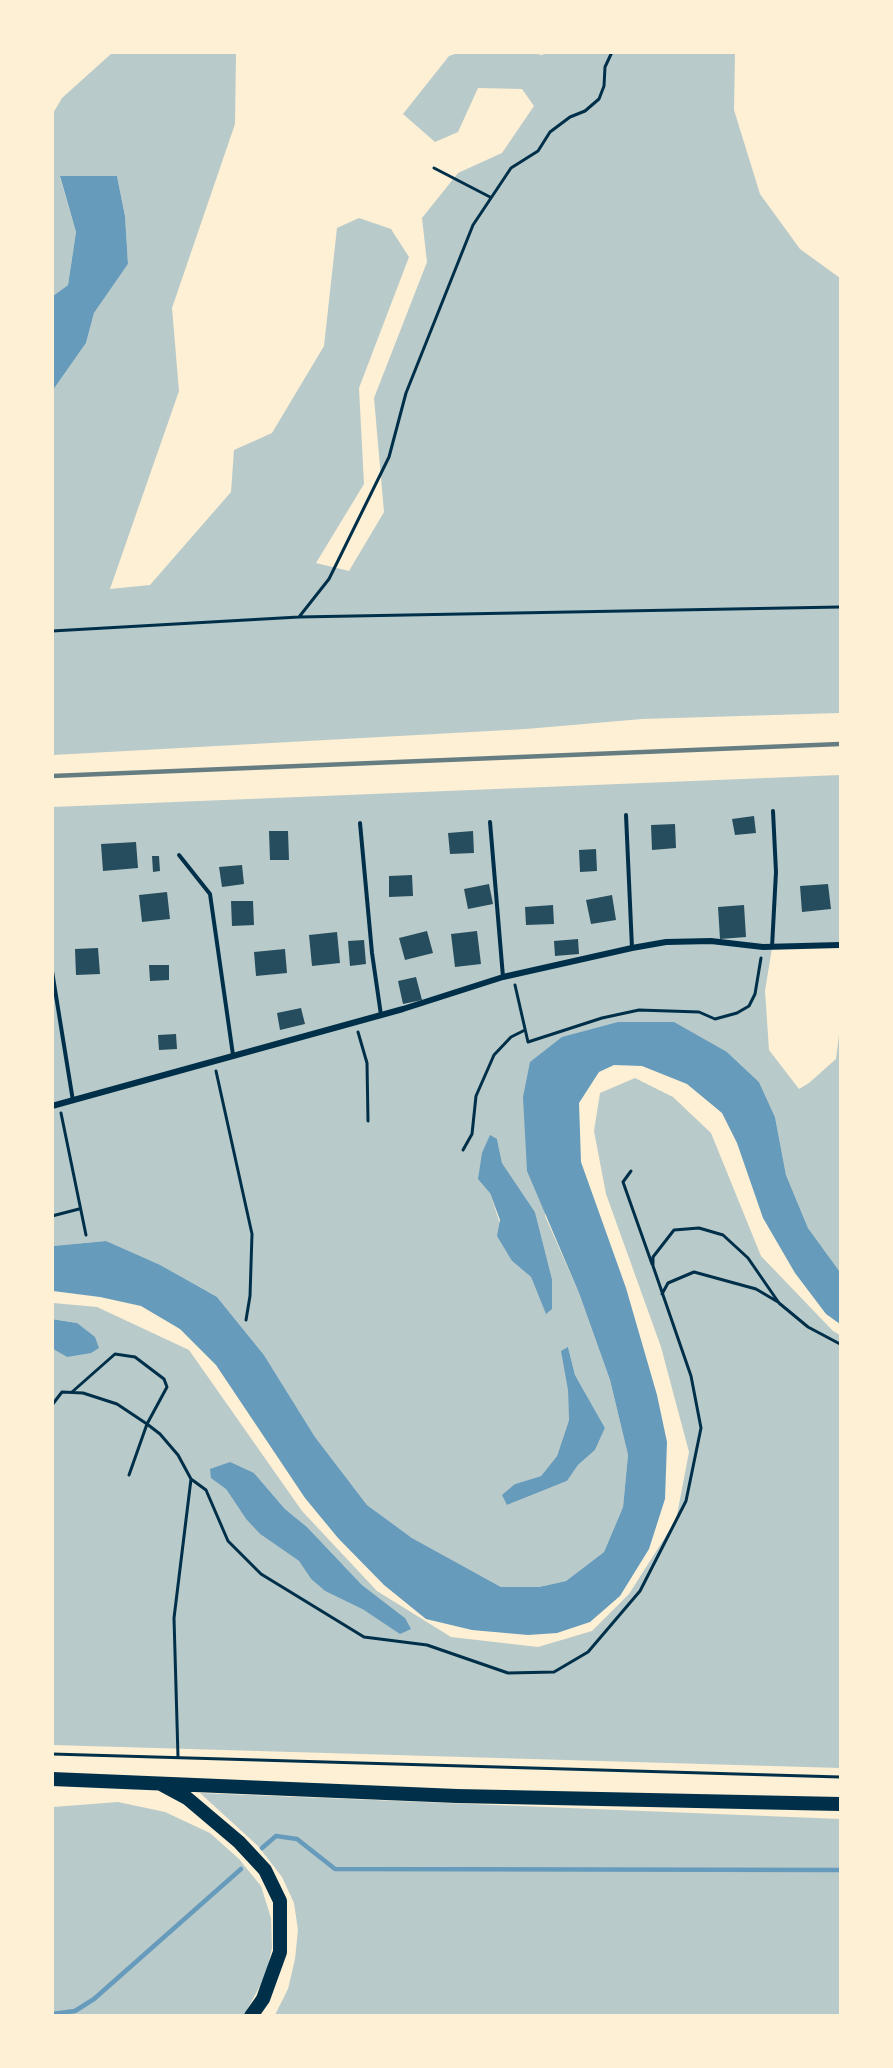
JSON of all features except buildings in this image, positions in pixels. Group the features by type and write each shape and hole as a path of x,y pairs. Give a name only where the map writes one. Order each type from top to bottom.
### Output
{"highway":[{"path":"52,1779 457,1796 840,1804"},
{"path":"52,1786 76,1780"},
{"path":"159,1782 187,1798 239,1842 265,1870 280,1901 280,1952 263,1999 251,2016"}],"street":[{"path":"56,1106 381,1015 503,977 632,948 666,942 711,941 763,947 840,945"}],"lane":[{"path":"772,947 777,872 773,811"},
{"path":"626,815 632,948"},
{"path":"490,822 503,977"},
{"path":"360,823 372,953 381,1015"},
{"path":"179,855 210,894 233,1055"},
{"path":"52,971 73,1102"}],"path":[{"path":"299,617 329,579 389,457 406,393 469,234 490,197 511,168 538,151 550,132 570,117 585,111 598,99 604,86 605,67 612,52"},
{"path":"434,168 490,197"},
{"path":"52,632 299,617 840,607"},
{"path":"513,975 528,1042 602,1018 639,1010 699,1012 715,1019 737,1013 749,1006 755,994 763,947"},
{"path":"356,1022 367,1063 368,1121"},
{"path":"463,1150 472,1134 476,1096 494,1055 511,1037 525,1030"},
{"path":"214,1060 229,1141 252,1234 250,1296 246,1320"},
{"path":"56,1106 86,1235"},
{"path":"52,1405 62,1392 95,1396 117,1404 147,1424 160,1434 178,1455 191,1479 206,1490 228,1541 261,1574 364,1637 427,1645 508,1673 554,1672 588,1652 640,1591 686,1501 701,1428 692,1376 623,1182 632,1171"},
{"path":"52,1216 80,1208"},
{"path":"652,1266 653,1257 674,1230 699,1228 723,1234 748,1258 779,1304"},
{"path":"662,1294 668,1283 694,1272 756,1289 808,1327 840,1344"},
{"path":"71,1393 115,1354 135,1357 164,1379 166,1387 147,1424 129,1474"},
{"path":"178,1757 174,1618 191,1479"},
{"path":"52,1754 840,1777"}],"shaded area":[{"path":"461,52 528,52 542,55 547,52 735,53 734,110 760,194 800,249 840,278 840,713 642,719 526,729 53,755 53,390 86,343 94,313 128,264 125,216 117,176 60,177 76,232 68,285 53,296 52,115 62,98 112,53 236,53 235,124 172,308 179,391 110,589 150,585 231,492 234,450 272,433 324,346 337,228 359,218 391,229 409,257 359,388 364,484 316,563 349,571 384,512 374,398 427,262 422,218 458,173 502,153 534,106 522,89 478,88 458,132 435,142 403,114 449,56"},
{"path":"840,775 840,945 772,948 765,991 769,1050 799,1089 836,1059 840,1027 840,1272 808,1228 786,1175 775,1117 759,1082 727,1052 562,1037 545,1216 579,1293 610,1380 628,1455 623,1507 604,1552 566,1581 539,1587 501,1587 412,1538 367,1505 315,1437 264,1355 217,1297 106,1241 53,1246 52,807","holes":["497,1139 502,1163 535,1212 552,1279 546,1313 531,1277 512,1261 490,1193","568,1347 575,1375 605,1428 595,1450 578,1465 567,1481 507,1505 515,1484 541,1476 557,1456 569,1420"]},
{"path":"635,1078 673,1097 711,1133 761,1256 833,1331 840,1335 840,1768 53,1745 53,1349 67,1357 77,1323 53,1319 53,1303 97,1307 189,1350 302,1511 377,1591 451,1637 538,1647 592,1631 629,1594 676,1520 689,1452 661,1347 606,1194 594,1131 600,1093","holes":["254,1473 285,1509 307,1527 362,1585 405,1618 364,1610 325,1591 311,1579 299,1561 260,1534 246,1519 226,1489"]},
{"path":"200,1793 840,1819 840,2015 275,2015 288,1989 295,1959 298,1930 294,1903 282,1877 258,1846"},
{"path":"118,1802 165,1812 210,1833 239,1859 261,1886 271,1918 272,1948 266,1975 244,2015 53,2016 53,1807"}],"water":[{"path":"60,176 117,176 125,216 128,264 94,313 86,343 53,390 53,296 68,285 76,232"},
{"path":"618,1022 674,1022 727,1052 759,1082 775,1117 786,1175 808,1228 840,1272 840,1324 826,1314 795,1273 763,1218 737,1143 722,1113 687,1084 642,1066 614,1065 599,1072 579,1103 581,1162 626,1288 657,1395 667,1442 665,1499 649,1549 620,1596 590,1622 557,1633 528,1635 472,1630 426,1619 384,1585 338,1538 305,1498 216,1365 180,1329 141,1306 100,1297 53,1291 53,1246 106,1241 160,1265 217,1297 264,1355 315,1437 367,1505 412,1538 501,1587 539,1587 566,1581 604,1552 623,1507 628,1455 610,1380 579,1293 527,1171 523,1097 530,1062 562,1037"},
{"path":"490,1135 497,1139 502,1163 535,1212 552,1279 552,1309 546,1314 531,1277 512,1261 497,1236 500,1220 490,1193 478,1179 482,1153"},
{"path":"52,1319 77,1323 95,1337 99,1348 91,1353 67,1357 53,1349"},
{"path":"568,1347 575,1375 605,1428 595,1450 578,1465 567,1481 507,1505 502,1495 515,1484 541,1476 557,1456 569,1420 568,1390 561,1351"},
{"path":"230,1462 254,1473 285,1509 307,1527 362,1585 405,1618 411,1629 400,1634 364,1610 325,1591 311,1579 299,1561 260,1534 246,1519 226,1489 211,1478 210,1469"}],"waterway":[{"path":"262,1848 276,1836 297,1839 335,1869 840,1870"},
{"path":"52,2014 75,2011 94,1999 241,1869"}],"railway":[{"path":"52,776 840,744"}]}
